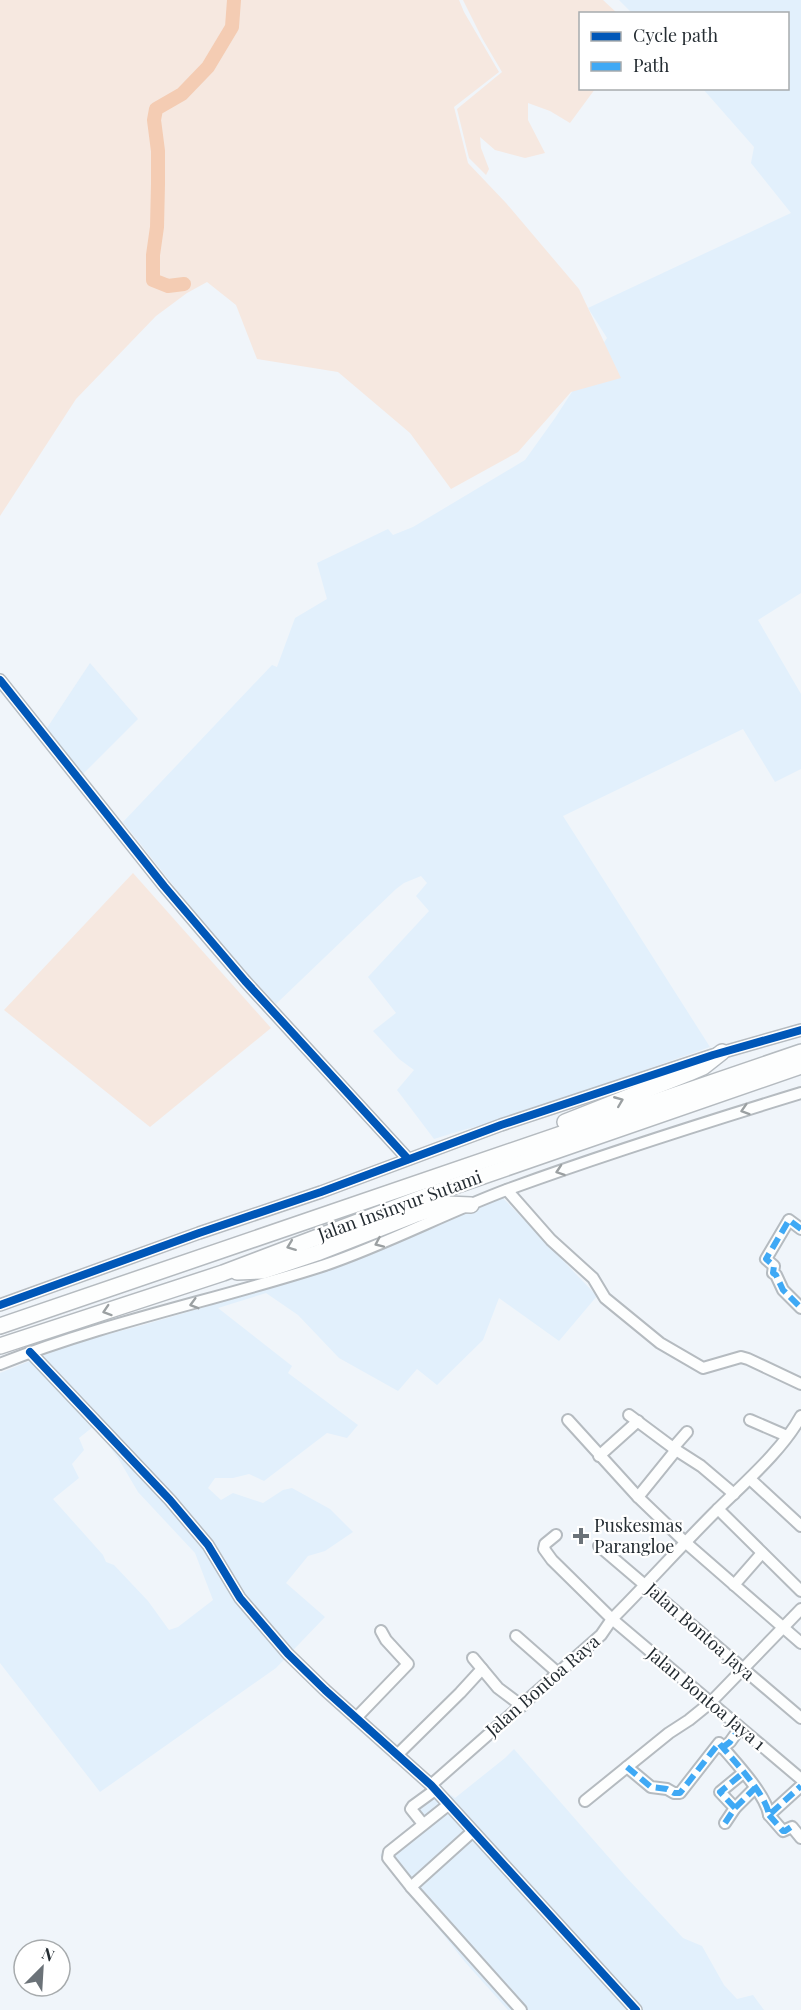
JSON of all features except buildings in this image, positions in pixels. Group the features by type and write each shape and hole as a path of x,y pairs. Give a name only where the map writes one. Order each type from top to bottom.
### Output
{"highway":[{"path":"489,1159 524,1139 697,1070 722,1052"},
{"name":"Jalan Insinyur Sutami","path":"0,1346 223,1273 434,1193 561,1141 801,1052"},
{"name":"Jalan Insinyur Sutami","path":"0,1326 489,1159 561,1141 801,1066"},
{"path":"223,1273 263,1271 447,1204 471,1205"}],"street":[{"path":"0,680 164,886 237,972 408,1159"},
{"path":"0,1305 321,1192 501,1125 722,1052 801,1030"},
{"path":"0,1364 70,1338 327,1264 507,1190 683,1129 801,1093"},
{"path":"507,1190 551,1240 593,1278 605,1298 660,1343 698,1366 708,1367 741,1357 801,1384"},
{"path":"801,1229 789,1220 766,1257 774,1266 773,1273 783,1290 801,1308"},
{"path":"30,1352 171,1500 208,1545 234,1590 262,1625 303,1668 433,1788 636,2010"},
{"path":"599,1456 633,1418 701,1466 734,1494"},
{"path":"568,1420 638,1497 685,1542 801,1643"},
{"path":"750,1420 787,1436"},
{"name":"Jalan Bontoa Raya","path":"423,1824 411,1809 412,1806 476,1744 601,1635 612,1619 685,1542 750,1479 799,1420"},
{"path":"638,1497 687,1432"},
{"path":"750,1479 801,1526"},
{"path":"718,1509 801,1592"},
{"name":"Jalan Bontoa Jaya 1","path":"556,1535 545,1544 547,1554 612,1619 801,1779"},
{"name":"Jalan Bontoa Jaya","path":"599,1546 801,1718"},
{"path":"734,1585 762,1553"},
{"path":"585,1801 710,1703 801,1609"},
{"path":"356,1718 408,1664 386,1640 381,1631"},
{"path":"516,1636 558,1673"},
{"path":"473,1658 498,1688 522,1706"},
{"path":"398,1755 482,1669"},
{"path":"722,1748 730,1742 740,1728"},
{"path":"627,1767 651,1787 680,1793 719,1743 755,1788 768,1809 769,1815 783,1831 792,1827 801,1838"},
{"path":"735,1808 720,1792 743,1773"},
{"path":"769,1815 801,1786"},
{"path":"724,1823 755,1788"},
{"path":"448,1804 388,1855 411,1887 521,2010"},
{"path":"411,1887 472,1832"}],"shaded area":[{"path":"0,0 459,0 499,72 454,107 468,163 506,203 579,289 621,378 571,392 518,452 451,489 410,433 338,372 257,359 236,305 207,282 187,293 156,316 76,399 0,516"},
{"path":"463,0 603,0 616,12 579,12 579,90 594,90 570,123 550,111 528,103 528,120 545,153 525,158 495,150 480,137 481,148 489,169 486,175 469,158 457,109 502,72"},
{"path":"619,0 801,0 801,593 758,620 801,694 801,769 775,782 743,729 563,816 710,1047 505,1119 434,1139 397,1090 414,1070 399,1059 373,1031 396,1013 368,977 429,911 416,896 427,883 421,876 396,889 276,1004 200,919 123,822 272,665 277,667 295,618 327,599 317,563 388,529 393,535 413,527 525,460 607,338 588,308 791,213 751,163 754,147 704,90 789,90 789,12 631,12"},
{"path":"90,663 138,719 82,775 45,731"},
{"path":"133,873 271,1028 150,1127 4,1010"},
{"path":"502,1197 597,1296 559,1341 499,1298 483,1340 437,1385 417,1369 398,1391 339,1358 298,1315 266,1293 218,1308 292,1366 288,1373 358,1425 347,1438 327,1433 264,1481 249,1474 233,1478 215,1478 208,1488 221,1500 233,1493 263,1503 283,1490 292,1488 330,1509 353,1532 325,1551 308,1556 286,1583 325,1617 276,1668 100,1792 0,1663 0,1373 74,1343 325,1272","holes":["94,1426 118,1458 138,1492 195,1553 213,1600 178,1627 169,1630 148,1601 114,1565 106,1562 103,1555 53,1499 79,1478 72,1464 84,1450 79,1438"]},
{"path":"514,1749 625,1876 683,1938 702,1946 724,1985 737,1999 753,1995 764,2010 508,2010 465,1962 380,1855 417,1823 409,1814 441,1788 455,1798"}],"waterway":[{"path":"184,284 168,286 153,280 158,184 158,151 154,120 156,109 182,94 208,67 232,27 234,0"}],"marked path":[{"path":"801,1229 789,1220 766,1259 774,1266 773,1273 783,1290 801,1308"},
{"path":"722,1748 730,1742 740,1728"},
{"path":"627,1767 651,1787 680,1793 719,1743 756,1787 769,1815 801,1786"},
{"path":"735,1808 720,1792 743,1773"},
{"path":"725,1823 735,1808 755,1788"},
{"path":"769,1815 783,1831 791,1827"}],"cycle path":[{"path":"0,680 164,886 245,981 408,1159"},
{"path":"0,1305 199,1233 321,1192 501,1125 713,1055 801,1030"},
{"path":"30,1352 170,1500 208,1545 240,1598 288,1654 431,1785 636,2010"}],"place":[{"name":"Puskesmas Parangloe","path":"581,1536"}]}
